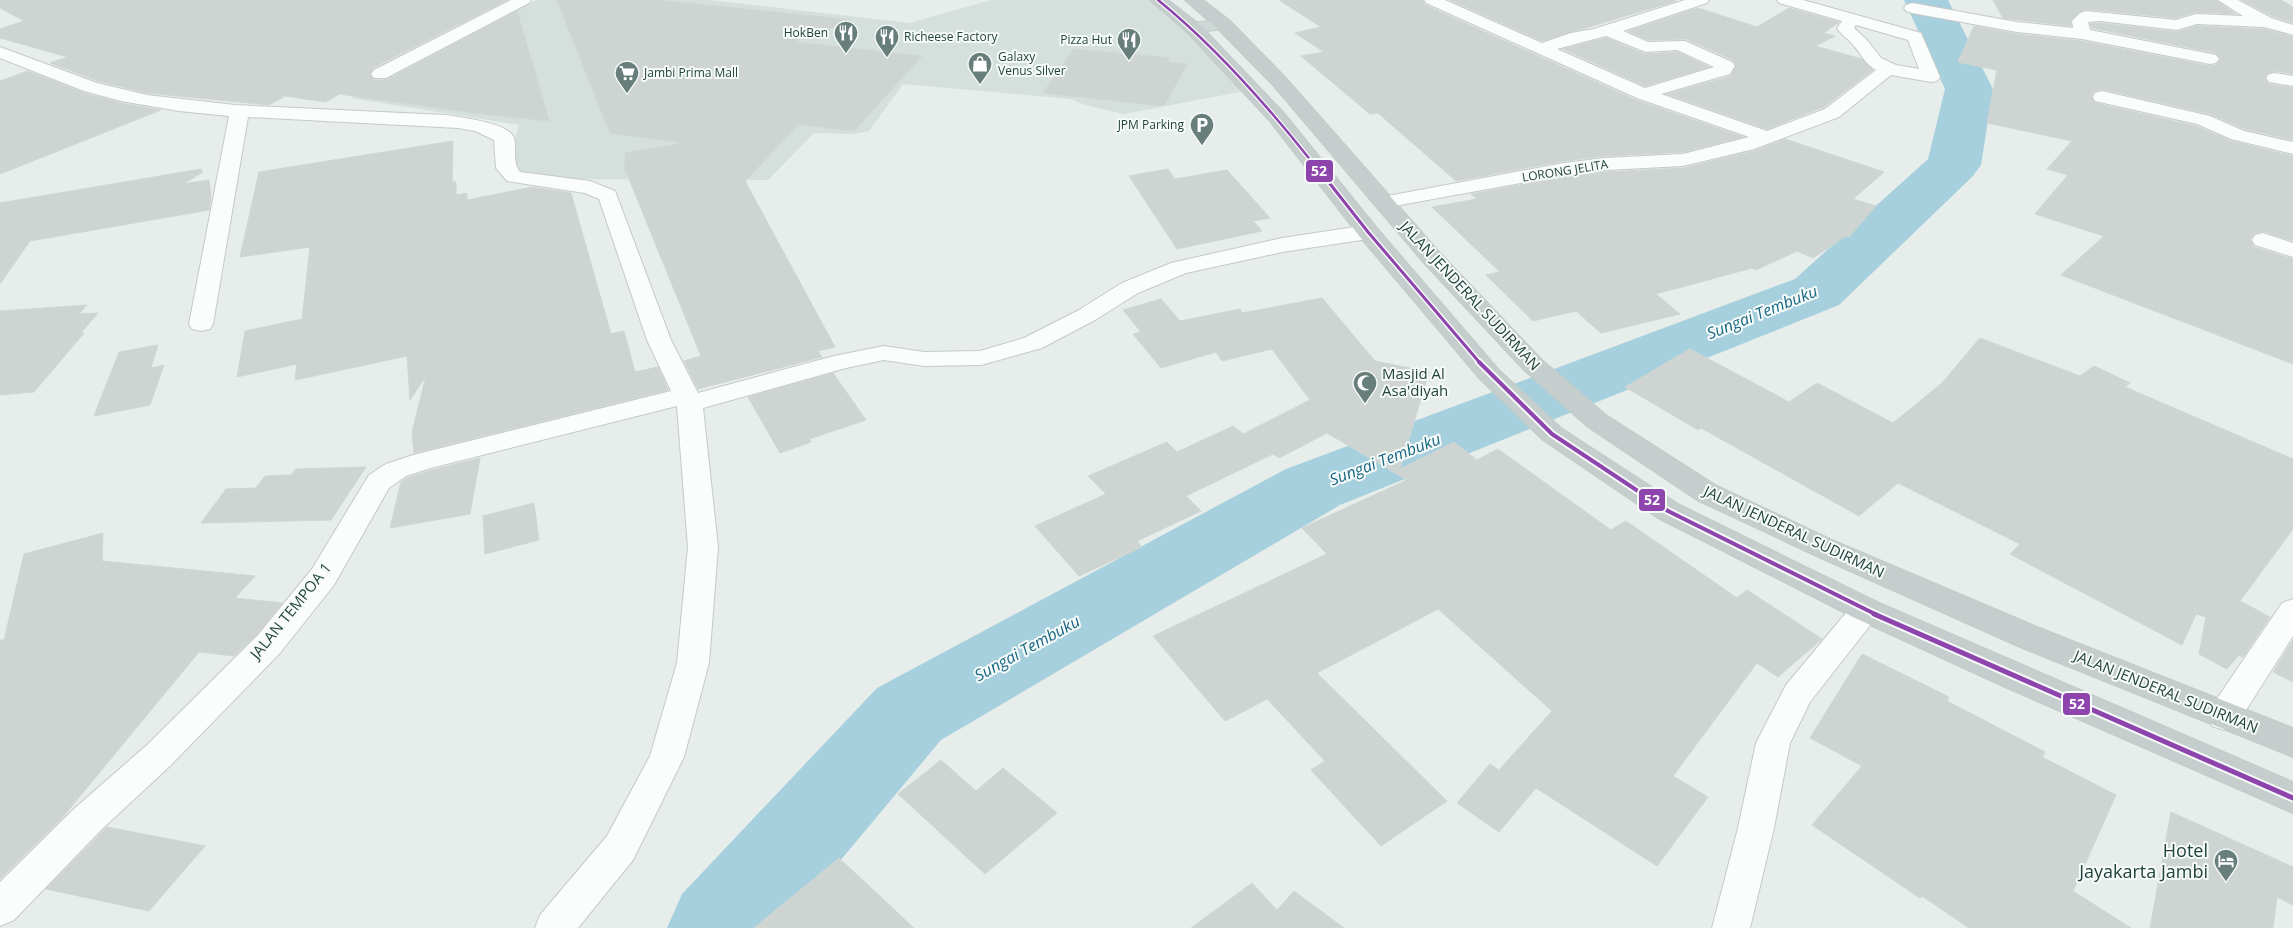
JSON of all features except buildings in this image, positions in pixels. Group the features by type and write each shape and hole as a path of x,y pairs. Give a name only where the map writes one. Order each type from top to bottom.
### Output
{"highway":[{"name":"JALAN JENDERAL SUDIRMAN","path":"1158,0 1193,28 1276,116 1368,232 1488,374 1552,434 1668,511 1866,610 2293,798"},
{"name":"JALAN JENDERAL SUDIRMAN","path":"1193,0 1223,24 1279,81 1432,258 1533,365 1597,421 1707,493 1822,547 2031,638 2293,743"},
{"path":"2017,678 2031,638"}],"main road":[{"path":"1193,28 1223,24"}],"street":[{"path":"380,74 523,0"},
{"path":"1432,0 1643,94 1770,138"},
{"path":"1539,49 1608,30 1702,0"},
{"path":"1785,0 1915,38"},
{"path":"2226,0 2266,22 2293,30"},
{"path":"1851,20 1844,28 1858,40 1866,54 1875,62 1889,68 1932,77 1915,38 1910,13 1915,6 1945,16 2017,27 2082,34 2210,59"},
{"path":"2082,34 2080,20 2086,16 2122,18 2177,25 2196,19 2266,22"},
{"path":"1608,30 1646,47 1679,45 1726,66 1724,70 1643,94"},
{"path":"0,52 68,79 146,101 240,109 378,116 462,123 490,128 504,136 506,168 514,177 590,187 608,195 659,340 688,400 703,547 693,663 667,757 620,848 554,928"},
{"path":"0,69 25,62"},
{"name":"LORONG JELITA","path":"1384,202 1606,164 1683,160 1747,145 1770,138 1832,113 1889,68"},
{"path":"2275,78 2293,81"},
{"path":"2102,97 2203,120 2238,134 2293,148"},
{"path":"201,324 240,109"},
{"name":"JALAN TEMPOA 1","path":"0,908 88,820 159,755 269,644 323,577 379,482 396,470 423,461 688,400 843,361 884,353 924,359 981,358 1033,343 1087,315 1130,288 1179,268 1282,245 1368,232"},
{"path":"2263,240 2293,250"},
{"path":"1731,928 1756,828 1772,743 1798,694 1866,610"},
{"path":"2224,716 2293,611"}],"shaded area":[{"name":"Jambi Prima Mall","path":"537,0 709,0 910,23 991,0 1158,0 1250,90 1124,114 1085,105 1071,99 903,84 869,131 854,134 814,133 768,180 548,179 507,169 519,125 351,98 424,55"}],"waterway":[{"name":"Sungai Tembuku","path":"719,928 909,714 1313,487 1817,292 1954,165 1969,89 1926,0"}],"transit line":[{"name":"52","path":"1158,0 1193,28 1276,116 1368,232 1489,374 1552,434 1668,511 1866,610 2293,798"}],"place":[{"name":"HokBen","path":"846,54"},
{"name":"Richeese Factory","path":"887,58"},
{"name":"Pizza Hut","path":"1129,61"},
{"name":"Galaxy Venus Silver","path":"980,85"},
{"name":"Jambi Prima Mall","path":"627,94"},
{"name":"JPM Parking","path":"1202,146"},
{"name":"Masjid Al Asa'diyah","path":"1365,404"},
{"name":"Hotel Jayakarta Jambi","path":"2226,882"}]}
